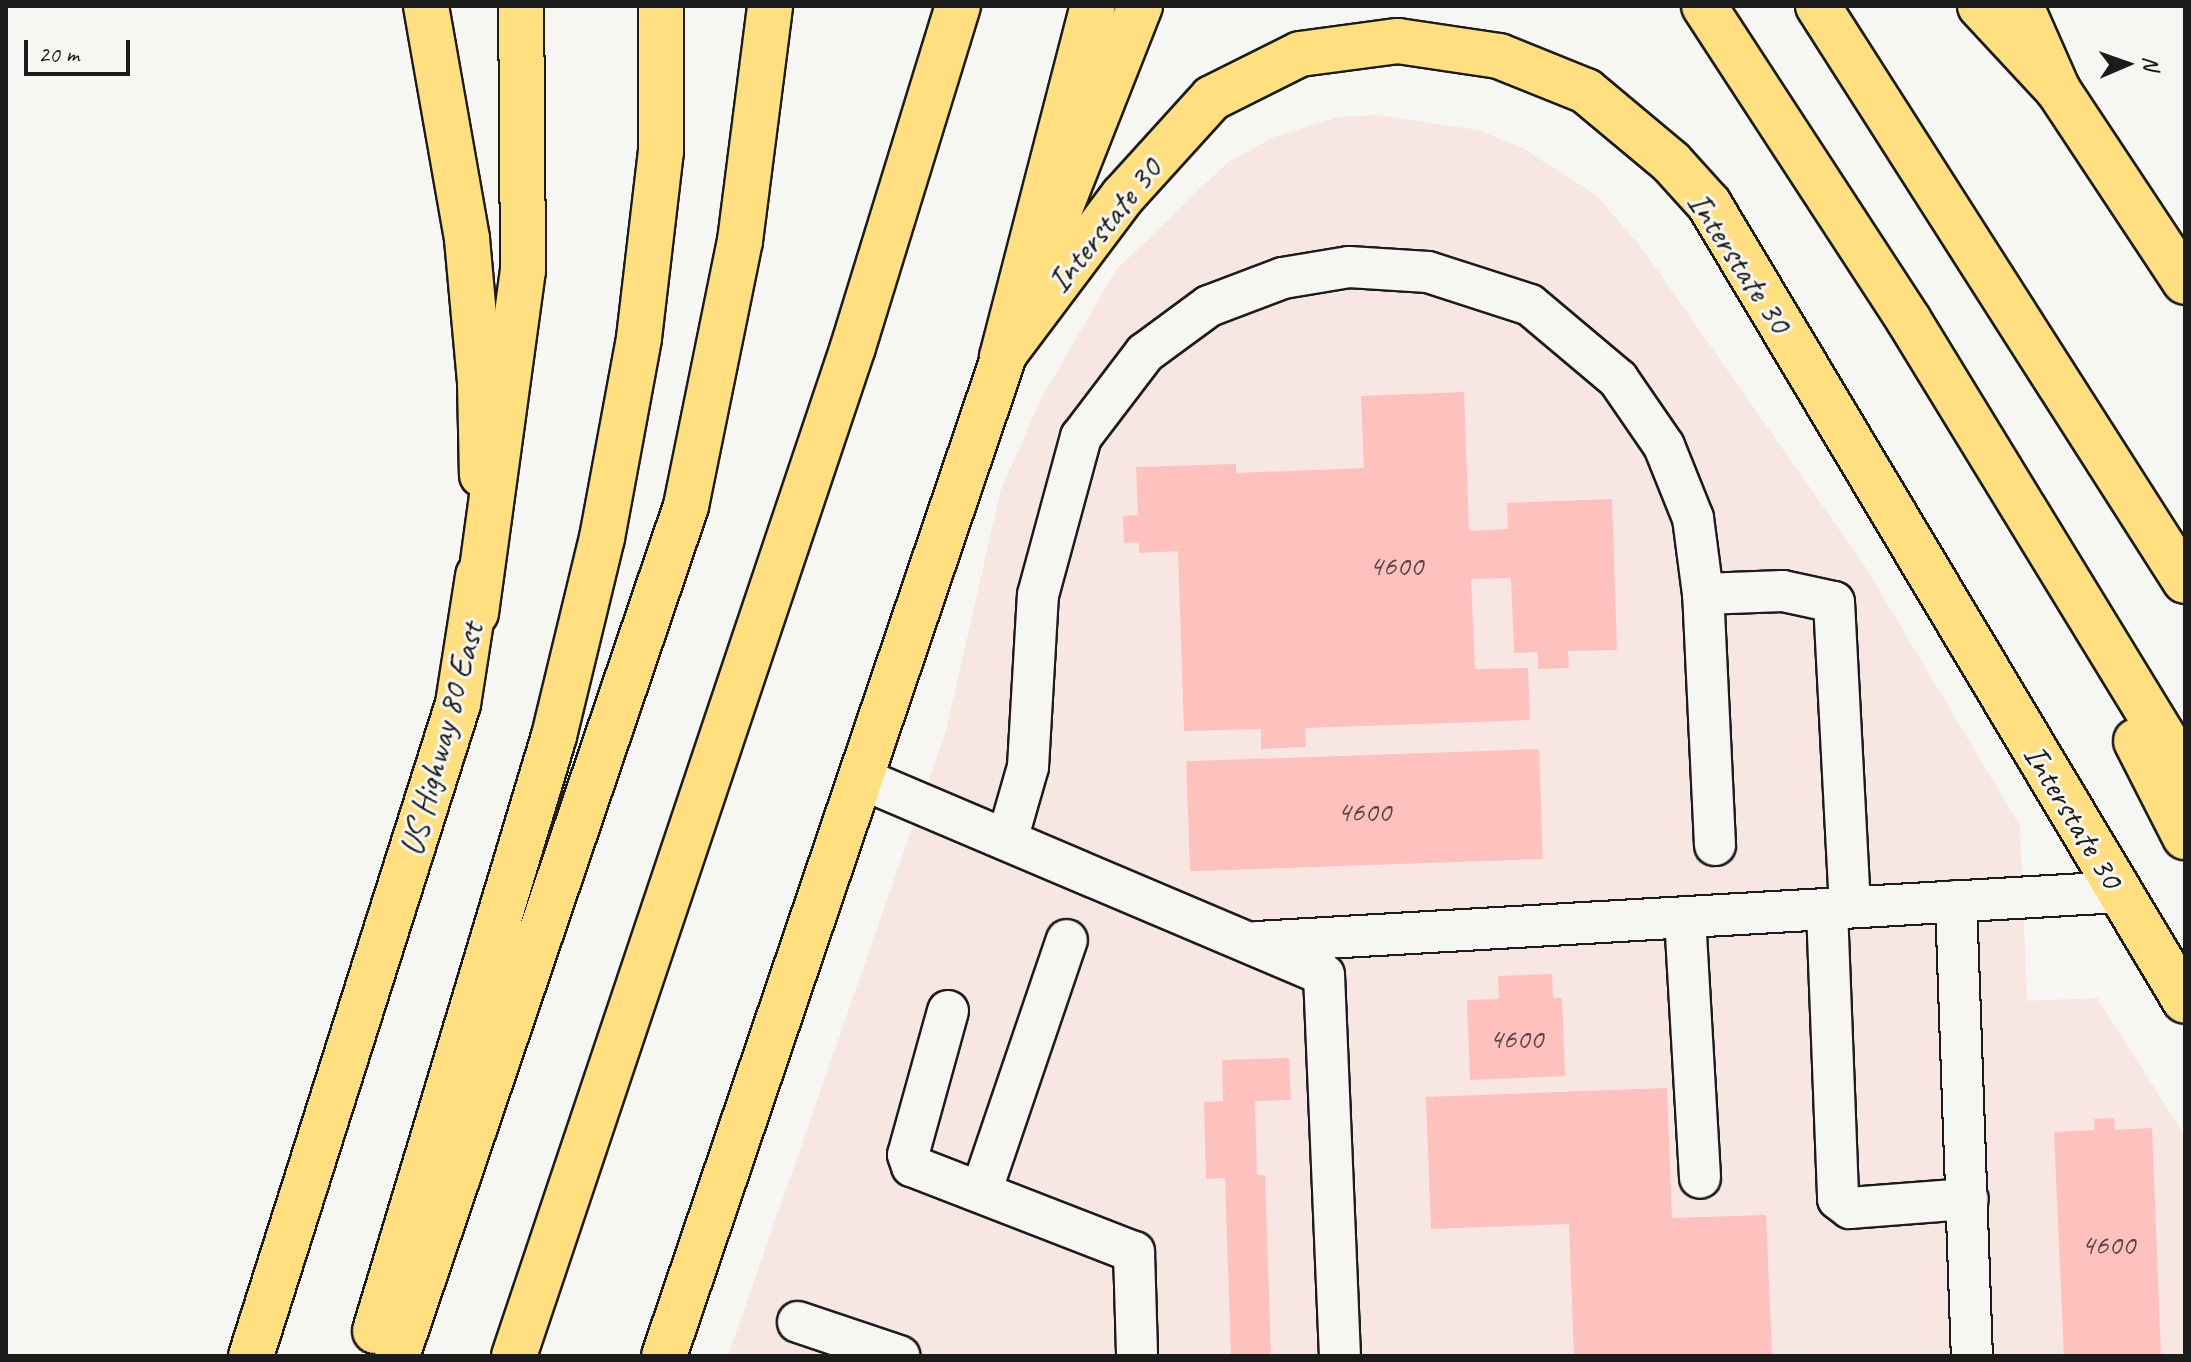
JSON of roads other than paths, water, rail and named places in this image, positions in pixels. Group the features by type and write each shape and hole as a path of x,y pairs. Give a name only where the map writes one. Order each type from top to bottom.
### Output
{"main road":[{"name":"US Highway 80 East","path":"251,1356 458,704 476,613 482,461 475,313 455,160 426,6"},
{"path":"476,613 523,271 521,6"},
{"path":"367,1356 554,736 602,538 639,338 661,152 661,6"},
{"path":"1002,357 1093,6"},
{"path":"664,1356 1002,357 1140,6"},
{"path":"1704,6 1908,319 2185,772"},
{"path":"1818,6 2020,316 2185,581"},
{"path":"1980,6 2058,90 2185,282"},
{"path":"2021,6 2058,90"},
{"path":"397,1356 686,506 740,241 770,7"},
{"path":"514,1356 853,347 952,25"},
{"name":"Interstate 30","path":"1002,357 1123,196 1212,98 1300,54 1398,41 1499,56 1586,91 1671,162 1709,204 2185,1001"},
{"path":"1981,436 2185,837"}],"lane":[{"path":"1007,840 1028,767 1038,595 1081,437 1145,353 1209,306 1283,278 1349,267 1428,272 1530,305 1618,379 1664,446 1693,518 1703,594 1715,845"},
{"path":"1703,594 1783,591 1834,602 1839,908 1838,1199 1850,1208 1968,1199"},
{"path":"860,778 1324,975 1340,1356"},
{"path":"1247,942 2120,892"},
{"path":"1956,901 1972,1356"},
{"path":"1685,917 1700,1178"},
{"path":"981,1192 1067,940"},
{"path":"948,1011 908,1155 912,1166 1134,1252 1137,1356"},
{"path":"798,1322 899,1356"}]}
